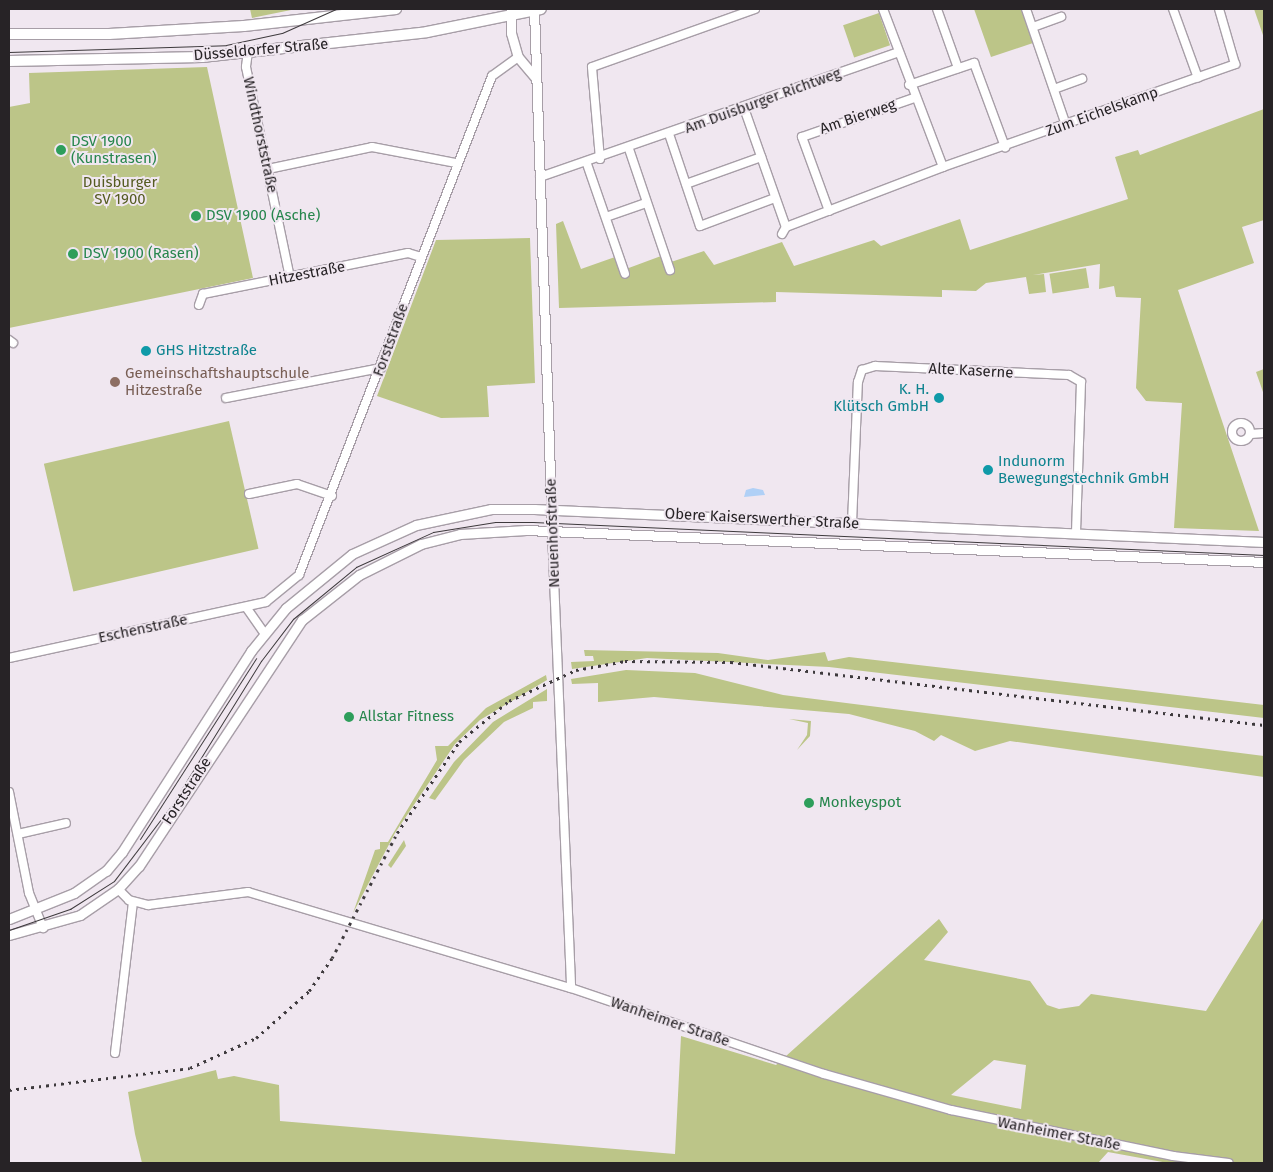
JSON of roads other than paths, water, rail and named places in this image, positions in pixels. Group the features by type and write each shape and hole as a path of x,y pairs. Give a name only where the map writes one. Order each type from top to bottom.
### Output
{"main road":[{"name":"Düsseldorfer Straße","path":"9,34 235,26 396,9"},
{"name":"Düsseldorfer Straße","path":"9,61 131,60 248,52 427,32 511,12 536,9"}],"street":[{"name":"Neuenhofstraße","path":"536,9 535,77 571,988"},
{"path":"600,159 592,66 756,9"},
{"name":"Am Bierweg","path":"883,9 909,85 942,167"},
{"path":"937,9 958,68"},
{"path":"1026,9 1066,125"},
{"path":"1173,9 1198,78"},
{"name":"Zum Eichelskamp","path":"744,108 775,198 784,231 829,211 942,167 1005,147 1198,78 1237,62 1219,9"},
{"path":"511,12 518,56 535,77"},
{"path":"1033,27 1061,17"},
{"path":"518,56 535,51"},
{"name":"Windthorststraße","path":"248,52 246,67 290,277"},
{"name":"Am Duisburger Richtweg","path":"540,177 587,164 898,52"},
{"name":"Forststraße","path":"246,607 277,596 299,575 332,496 456,163 492,76 518,56"},
{"path":"909,85 958,68 977,65 1005,147"},
{"path":"1054,89 1082,79"},
{"name":"Am Bierweg","path":"829,211 802,137 914,98"},
{"path":"669,134 700,226 775,198"},
{"path":"268,169 372,147 456,163"},
{"path":"629,149 670,270"},
{"path":"686,184 761,157"},
{"path":"587,164 626,274"},
{"path":"606,217 646,203"},
{"name":"Hitzestraße","path":"199,305 203,294 408,253 421,257"},
{"name":"Alte Kaserne","path":"852,523 858,382 862,370 875,366 1069,375 1081,382 1076,534"},
{"path":"226,398 381,368"},
{"path":"1251,434 1264,433"},
{"path":"249,494 297,484 332,496"},
{"name":"Obere Kaiserswerther Straße","path":"286,608 310,584 383,538 462,514 553,510 1264,542"},
{"name":"Obere Kaiserswerther Straße","path":"302,620 358,575 421,544 490,530 552,531 1264,562"},
{"path":"246,607 264,633"},
{"name":"Eschenstraße","path":"9,658 246,607"},
{"name":"Forststraße","path":"35,909 74,893 116,861 264,633 286,608"},
{"name":"Forststraße","path":"43,928 80,915 118,890 139,866 302,620"},
{"path":"9,794 35,909 43,928 9,936"},
{"path":"18,834 66,823"},
{"path":"115,1053 133,902 118,890"},
{"name":"Wanheimer Straße","path":"133,902 148,905 248,892 571,988 824,1074 951,1110 1173,1156 1229,1163"},
{"path":"9,920 35,909"}],"water":[{"path":"753,488 763,490 765,495 744,497 746,490"}],"tram line":[{"path":"9,52 226,45 282,33 336,9"},
{"path":"9,930 70,909 114,881 171,806 261,661 293,619 356,567 433,532 495,522 533,522 1264,555"},
{"path":"140,839 256,658"}],"railway":[{"path":"9,1090 190,1068 256,1038 309,991 332,958 397,833 459,742 509,701 576,670 625,661 731,662 1264,725"}],"place":[{"name":"DSV 1900 (Kunstrasen)","path":"61,150"},
{"name":"DSV 1900 (Asche)","path":"196,216"},
{"name":"DSV 1900 (Rasen)","path":"73,254"},
{"name":"GHS Hitzstraße","path":"146,351"},
{"name":"Gemeinschaftshauptschule Hitzestraße","path":"115,382"},
{"name":"K. H. Klütsch GmbH","path":"939,398"},
{"name":"Indunorm Bewegungstechnik GmbH","path":"988,470"},
{"name":"Allstar Fitness","path":"349,717"},
{"name":"Monkeyspot","path":"809,803"}],"park label":[{"name":"Duisburger SV 1900","path":"120,190"}]}
